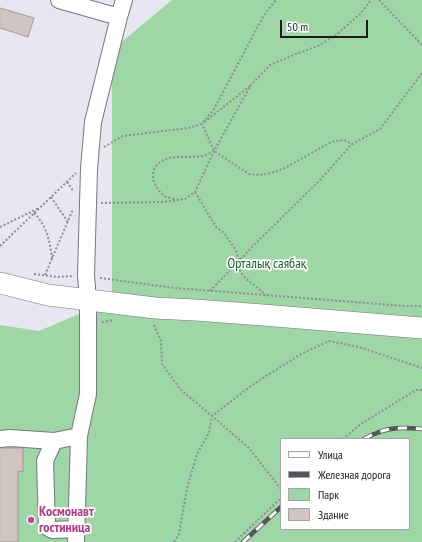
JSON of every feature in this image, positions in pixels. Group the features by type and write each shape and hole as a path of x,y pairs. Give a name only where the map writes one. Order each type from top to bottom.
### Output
{"main road":[{"path":"0,283 88,301 154,308 248,313 422,328"}],"lane":[{"path":"59,0 119,17"},
{"path":"54,441 45,461 47,527 52,530 76,536 79,436 88,394 89,325 82,204 90,159 93,122 124,0"},
{"path":"0,439 10,438 54,441 79,436"}],"path":[{"path":"202,124 214,109 264,15 276,0"},
{"path":"0,246 100,149 123,136 188,128 202,124 251,85 270,65 318,46 336,35 360,14 371,0"},
{"path":"379,0 422,45"},
{"path":"210,291 320,180 352,144 380,129 422,74"},
{"path":"45,275 68,222 82,204 164,202 185,199 195,192 214,151 251,85"},
{"path":"202,124 214,151 249,174 260,175 285,168 330,142 344,140 352,144"},
{"path":"180,200 167,197 159,191 154,182 154,171 159,163 179,156 203,156 214,151"},
{"path":"67,182 74,193"},
{"path":"195,192 216,227 224,233 235,250 240,260 239,269 243,276 267,296"},
{"path":"51,197 68,222"},
{"path":"0,227 40,207"},
{"path":"34,213 48,234 52,260"},
{"path":"31,273 57,277 86,275 175,288 267,296 422,306"},
{"path":"89,325 119,319"},
{"path":"154,325 161,341 162,364 180,389 249,448 280,488"},
{"path":"174,542 179,534 187,488 197,454 209,433 212,416 252,385 301,354 329,341 359,347 422,368"},
{"path":"344,438 361,424 416,390 422,390"},
{"path":"235,542 280,499"}],"green space":[{"name":"Орталық саябақ","path":"172,0 422,0 422,542 0,542 0,325 39,331 112,300 112,50"}],"building":[{"path":"0,8 34,18 28,37 0,28"},
{"path":"0,448 23,448 23,472 18,471 18,542 0,542"}],"railway":[{"path":"366,438 385,430 405,428 422,429"},
{"path":"243,542 280,508"}],"place":[{"name":"Космонавт гостиница","path":"31,520"}]}
